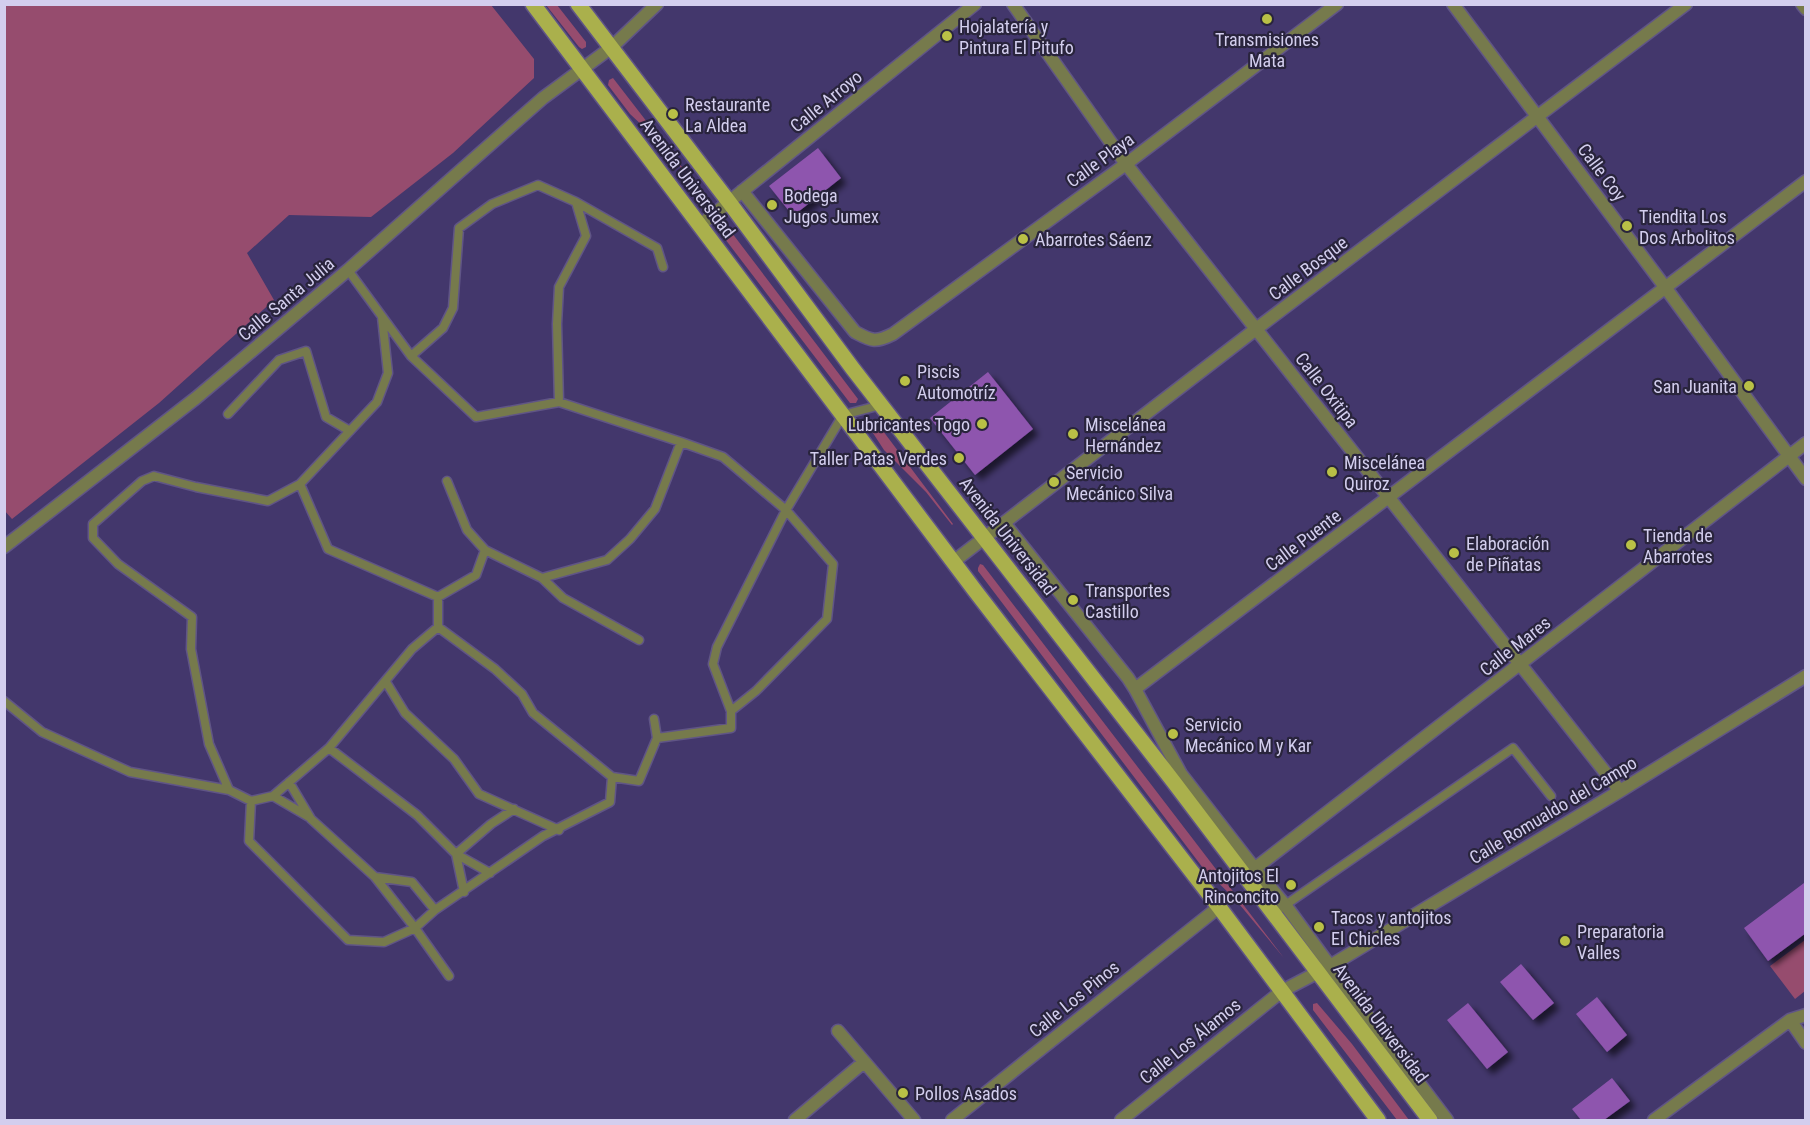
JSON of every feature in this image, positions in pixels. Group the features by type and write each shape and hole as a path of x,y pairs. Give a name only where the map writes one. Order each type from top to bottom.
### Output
{"main road":[{"name":"Avenida Universidad","path":"533,4 953,562 1219,906 1378,1120"},
{"name":"Avenida Universidad","path":"578,4 881,405 1173,781 1280,909 1430,1120"}],"street":[{"name":"Calle Santa Julia","path":"5,546 196,398 348,270 543,98 612,47 657,4"},
{"name":"Calle Arroyo","path":"699,226 975,4"},
{"name":"Calle Oxitipa","path":"1013,4 1126,164 1620,791"},
{"name":"Calle Playa","path":"742,191 855,332 872,341 881,340 1126,164 1337,4"},
{"name":"Calle Coy","path":"1453,4 1806,479"},
{"name":"Calle Bosque","path":"953,562 1256,329 1686,4"},
{"path":"1802,4 1806,9"},
{"name":"Calle Puente","path":"1135,689 1806,181"},
{"name":"Calle Mares","path":"1250,873 1806,443"},
{"path":"1004,523 1128,678 1181,774 1250,873"},
{"name":"Calle Romualdo del Campo","path":"1282,991 1324,969 1806,676"},
{"name":"Calle Los Pinos","path":"952,1120 1219,906"},
{"path":"1324,969 1447,1120"},
{"name":"Calle Los Álamos","path":"1124,1120 1282,991"},
{"path":"1653,1120 1790,1020 1806,1015"},
{"path":"1790,1020 1806,1043"},
{"path":"838,1031 914,1120"},
{"path":"795,1120 864,1062"}],"lane":[{"path":"411,356 443,328 453,308 459,228 492,204 538,185 576,201 657,248 663,267"},
{"path":"559,402 557,324 559,287 585,236 576,201"},
{"path":"348,270 411,356 476,417 559,402 681,441 723,457 786,510 833,564 827,619 756,691 731,711"},
{"path":"229,790 209,744 191,649 192,617 118,564 93,538 93,524 141,481 154,476 195,487 268,501 300,484 377,402 388,373 382,317"},
{"path":"228,414 279,360 306,351 326,417 350,431"},
{"path":"657,738 730,728 731,711 713,664 717,647 786,510 843,415 881,405"},
{"path":"542,578 607,560 630,539 655,508 681,441"},
{"path":"447,481 467,530 485,550 542,578 563,598 639,640"},
{"path":"300,484 328,549 438,597"},
{"path":"438,597 476,575 485,550"},
{"path":"4,701 42,732 130,772 229,790 252,801 273,796 329,748 412,649 438,627 438,597"},
{"path":"438,627 495,669 522,694 533,713 612,777 639,781 657,738 654,719"},
{"path":"386,682 405,713 454,759 479,794 559,830"},
{"path":"329,748 417,815 456,854 490,873"},
{"path":"1280,909 1513,748 1551,796"},
{"path":"252,801 249,841 348,940 384,942 415,928 435,910 543,836 559,830 610,802 612,777"},
{"path":"290,782 310,819"},
{"path":"273,796 310,819 375,877 449,976"},
{"path":"456,854 491,824 514,809"},
{"path":"456,854 464,892"},
{"path":"375,877 412,882 435,910"}],"shaded area":[{"path":"5,4 491,5 534,59 534,78 453,153 371,217 289,215 247,253 274,300 159,403 12,519 4,510"},
{"path":"546,5 557,5 586,42 586,47 582,49 579,47"},
{"path":"613,78 695,185 661,143 630,114 608,85 609,80"},
{"path":"724,227 729,229 858,399 856,403 850,403 722,235 721,231"},
{"path":"876,425 880,427 952,525 926,492 884,450 871,430"},
{"path":"980,564 1284,958 1235,899 1203,868 978,571"},
{"path":"1805,940 1805,991 1795,999 1770,966"},
{"path":"1317,1003 1352,1044 1409,1120 1397,1120 1313,1010 1313,1004"}],"building":[{"path":"818,148 841,178 793,216 769,186"},
{"name":"Lubricantes Togo","path":"988,372 1033,429 975,475 930,418"},
{"path":"1804,883 1806,933 1768,961 1744,928"},
{"path":"1521,964 1554,1003 1533,1020 1500,982"},
{"path":"1597,997 1627,1035 1607,1052 1576,1014"},
{"path":"1468,1003 1508,1052 1487,1069 1447,1020"},
{"path":"1612,1078 1630,1101 1604,1120 1581,1120 1572,1109"}],"place":[{"name":"Transmisiones Mata","path":"1267,19"},
{"name":"Hojalatería y Pintura El Pitufo","path":"947,36"},
{"name":"Restaurante La Aldea","path":"673,114"},
{"name":"Bodega Jugos Jumex","path":"772,205"},
{"name":"Tiendita Los Dos Arbolitos","path":"1627,226"},
{"name":"Abarrotes Sáenz","path":"1023,239"},
{"name":"Piscis Automotríz","path":"905,381"},
{"name":"San Juanita","path":"1749,386"},
{"name":"Lubricantes Togo","path":"982,424"},
{"name":"Miscelánea Hernández","path":"1073,434"},
{"name":"Taller Patas Verdes","path":"959,458"},
{"name":"Miscelánea Quiroz","path":"1332,472"},
{"name":"Servicio Mecánico Silva","path":"1054,482"},
{"name":"Tienda de Abarrotes","path":"1631,545"},
{"name":"Elaboración de Piñatas","path":"1454,553"},
{"name":"Transportes Castillo","path":"1073,600"},
{"name":"Servicio Mecánico M y Kar","path":"1173,734"},
{"name":"Antojitos El Rinconcito","path":"1291,885"},
{"name":"Tacos y antojitos El Chicles","path":"1319,927"},
{"name":"Preparatoria Valles","path":"1565,941"},
{"name":"Pollos Asados","path":"903,1093"}]}
